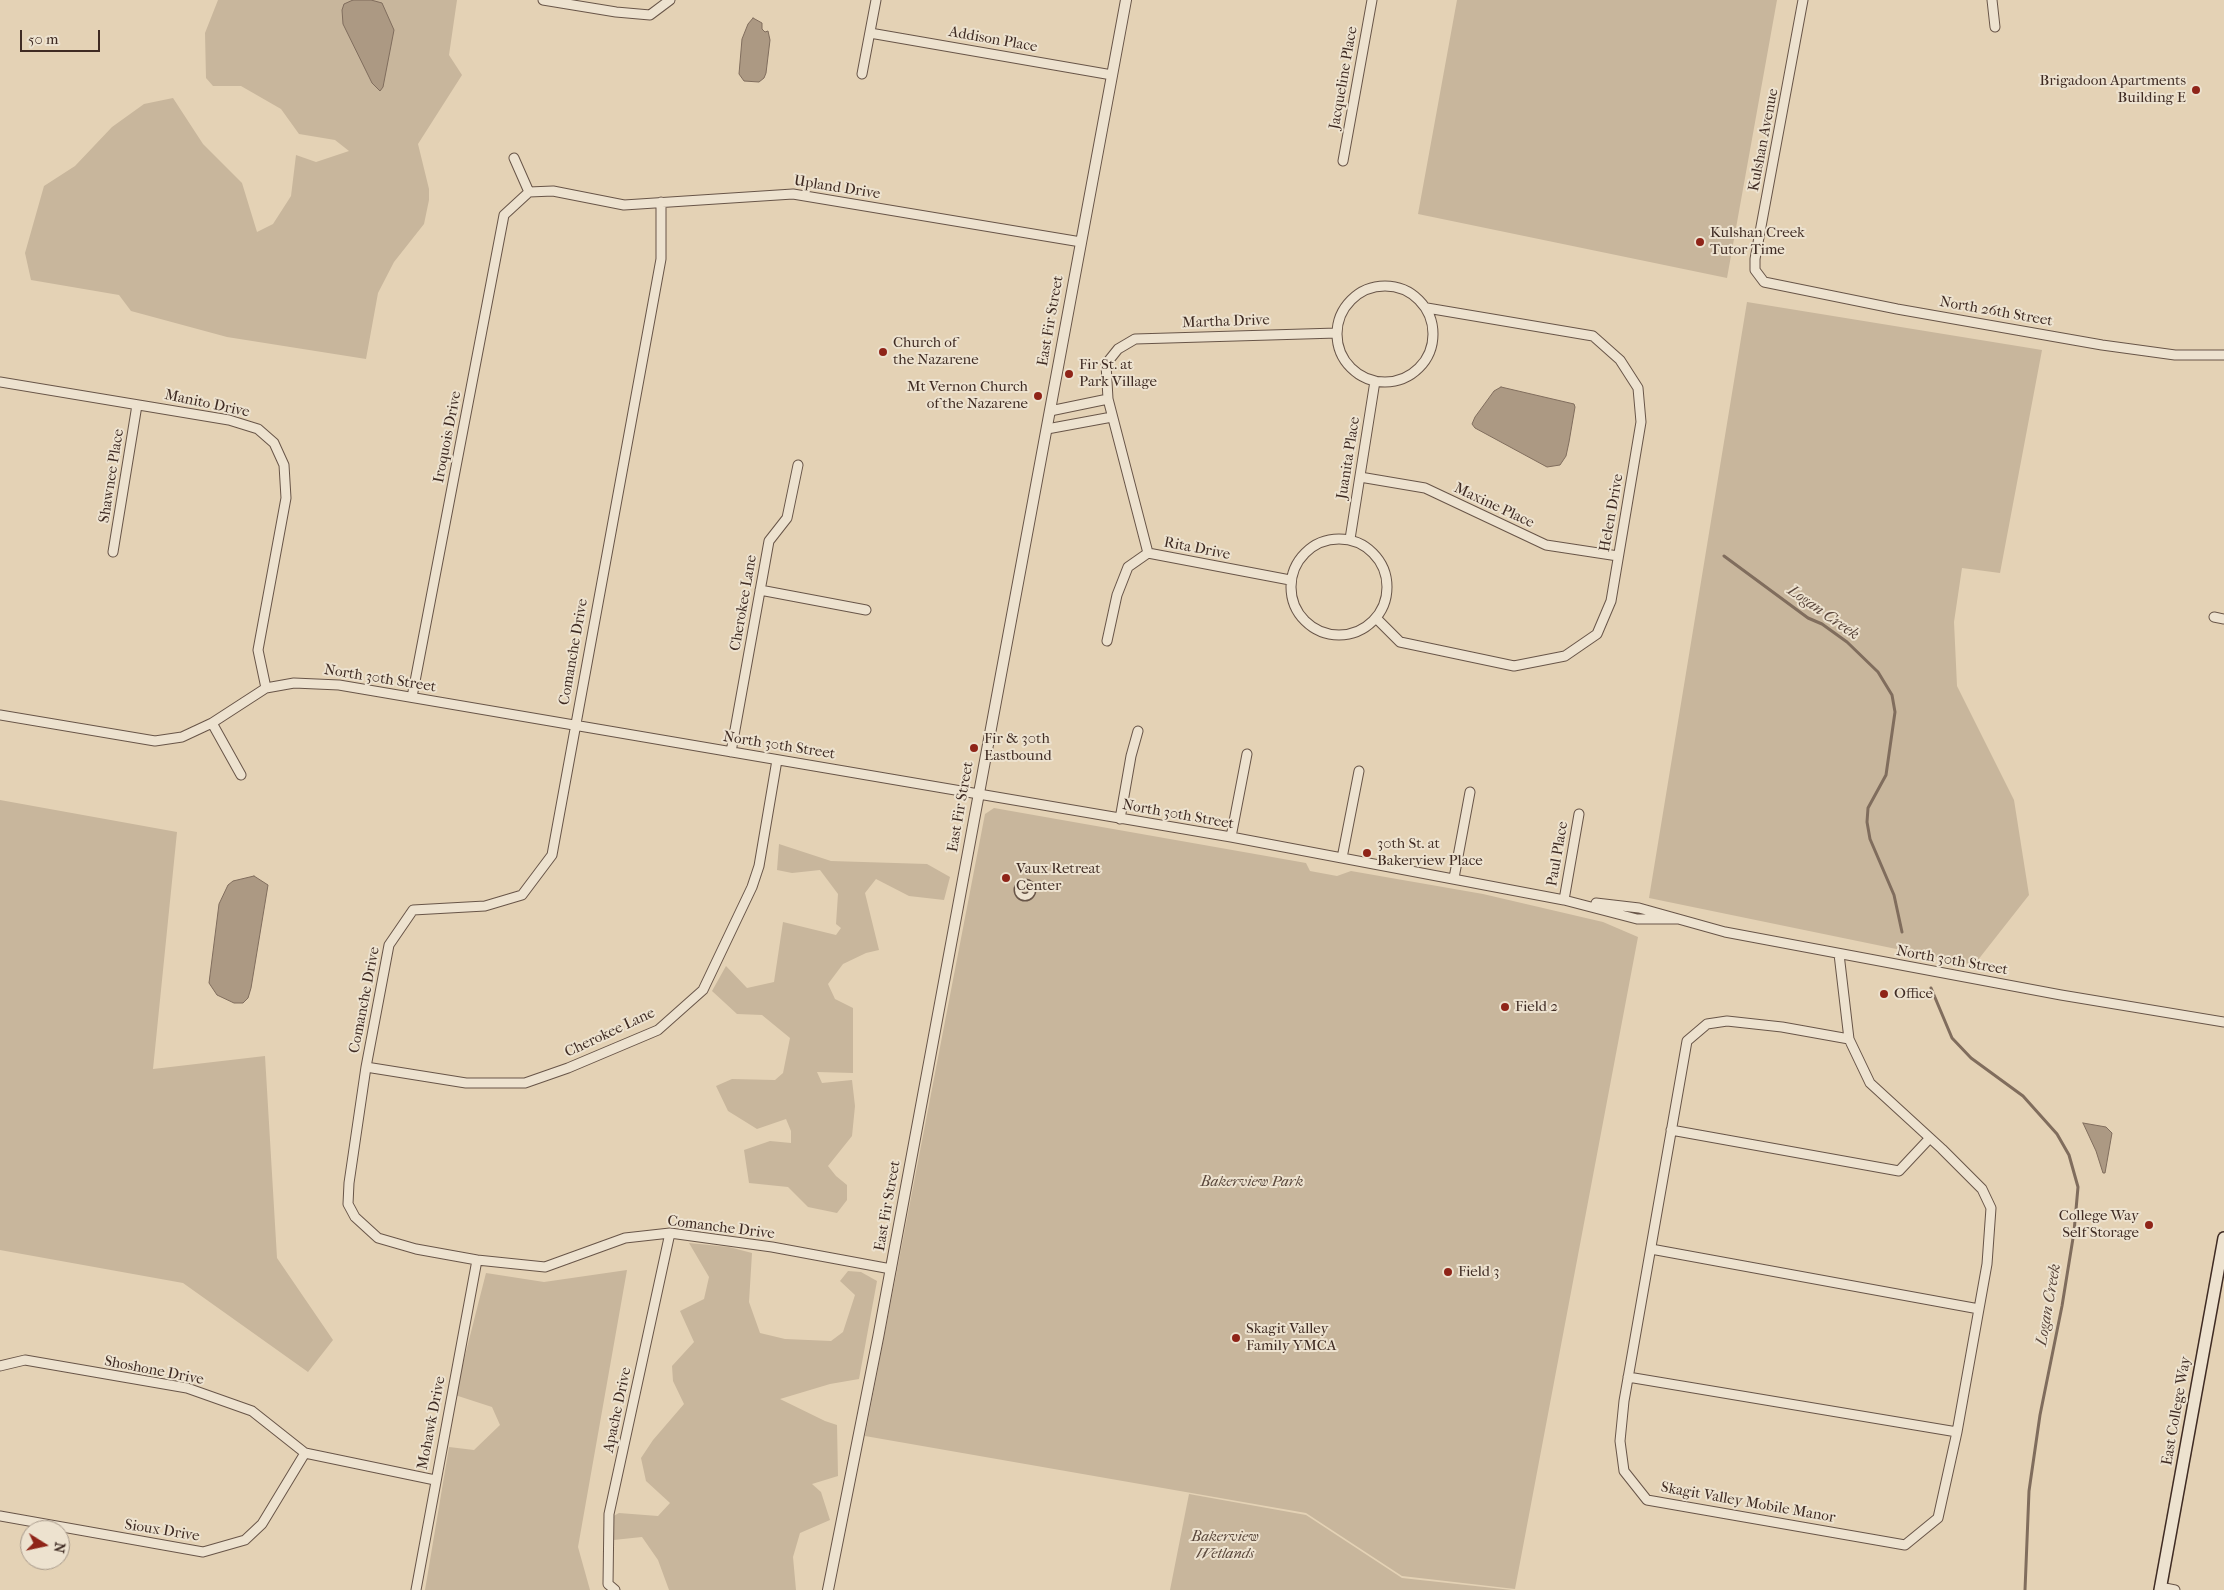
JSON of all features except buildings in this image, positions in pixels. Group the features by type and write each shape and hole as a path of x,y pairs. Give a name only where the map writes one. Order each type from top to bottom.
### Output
{"main road":[{"name":"East College Way","path":"2160,1589 2224,1238"}],"street":[{"path":"543,0 616,12 650,15 670,0"},
{"path":"862,74 876,0"},
{"name":"East Fir Street","path":"828,1590 891,1270 1126,0"},
{"name":"Jacqueline Place","path":"1343,161 1372,0"},
{"name":"Kulshan Avenue","path":"1764,282 1756,270 1755,259 1803,0"},
{"path":"1992,0 1996,27"},
{"name":"Addison Place","path":"870,33 1112,75"},
{"path":"514,158 529,192"},
{"name":"Upland Drive","path":"529,192 553,191 624,205 793,194 1080,242"},
{"name":"Iroquois Drive","path":"412,697 504,215 529,192"},
{"name":"Comanche Drive","path":"661,202 661,259 552,855 522,895 485,906 413,910 389,945 366,1067 349,1183 348,1204 355,1217 378,1238 416,1248 477,1260 545,1267 625,1238 670,1233 772,1247 891,1270"},
{"name":"North 26th Street","path":"1764,282 2002,328 2110,346 2175,355 2224,355"},
{"path":"1393,286 1413,293 1427,308 1433,326 1432,345 1425,362 1411,375 1394,382 1375,381 1355,372 1341,354 1337,333 1342,312 1354,296 1373,287 1393,286"},
{"name":"Helen Drive","path":"1376,618 1400,642 1514,666 1565,656 1597,634 1611,601 1641,422 1638,388 1620,360 1593,336 1427,308"},
{"name":"Martha Drive","path":"1118,349 1135,339 1337,333"},
{"name":"Rita Drive","path":"1118,349 1106,364 1108,399 1148,553 1290,580"},
{"name":"Juanita Place","path":"1350,540 1375,381"},
{"name":"Manito Drive","path":"0,382 229,420 258,429 274,443 284,465 286,498 258,650 266,688"},
{"path":"1050,411 1108,399"},
{"name":"Shawnee Place","path":"113,552 137,405"},
{"path":"1047,429 1112,417"},
{"name":"Cherokee Lane","path":"731,752 769,541 787,518 798,465"},
{"name":"Maxine Place","path":"1360,477 1425,488 1546,545 1618,556"},
{"path":"1330,540 1350,540 1365,546 1377,557 1385,572 1387,588 1384,604 1376,618 1364,629 1334,636 1318,631 1306,623 1296,610 1291,596 1290,580 1294,567 1301,556 1311,547 1330,540"},
{"path":"1108,641 1117,594 1128,567 1148,553"},
{"path":"760,590 866,610"},
{"path":"2214,617 2224,619"},
{"name":"North 30th Street","path":"0,715 155,741 182,736 212,723 266,688 294,683 315,682 1231,837 1564,900 1639,908 1725,932 2061,995 2224,1022"},
{"path":"212,723 241,775"},
{"path":"1120,819 1131,756 1138,731"},
{"path":"1231,837 1247,754"},
{"name":"Cherokee Lane","path":"366,1067 466,1083 525,1083 568,1068 658,1030 703,990 752,887 759,866 777,760"},
{"path":"1342,858 1359,771"},
{"path":"1454,878 1470,792"},
{"name":"Paul Place","path":"1564,900 1579,814"},
{"name":"Skagit Valley Mobile Manor","path":"1839,954 1849,1039 1870,1084 1942,1149 1982,1189 1991,1208 1987,1264 1958,1432 1938,1518 1905,1545 1647,1500 1624,1471 1620,1442 1628,1377 1688,1041 1707,1024 1727,1021 1782,1027 1849,1039"},
{"path":"1671,1130 1899,1171 1929,1139"},
{"name":"Apache Drive","path":"616,1590 608,1584 609,1514 670,1233"},
{"path":"1651,1249 1979,1309"},
{"name":"Mohawk Drive","path":"416,1590 477,1260"},
{"name":"Shoshone Drive","path":"0,1366 25,1360 187,1388 252,1411 305,1453 435,1480"},
{"path":"1628,1377 1958,1432"},
{"name":"Sioux Drive","path":"0,1516 202,1552 245,1540 262,1524 305,1453"},
{"path":"2160,1589 2175,1590"}],"green space":[{"path":"218,0 457,0 449,55 462,75 418,144 429,189 429,200 424,224 394,262 378,293 366,359 227,337 131,311 119,295 31,280 25,253 44,186 75,166 112,127 144,104 173,98 203,144 242,183 257,232 273,224 291,196 296,155 316,162 349,151 335,140 299,134 281,109 241,86 213,86 206,78 205,33"},
{"path":"1457,0 1777,0 1727,278 1418,214"},
{"path":"1747,302 2042,350 2000,573 1962,568 1954,622 1957,686 2014,800 2029,895 1974,965 1649,898"},
{"path":"0,800 177,832 153,1069 265,1056 277,1258 333,1340 308,1372 183,1283 0,1250"},
{"name":"Bakerview Park","path":"994,808 1306,863 1310,871 1337,876 1351,871 1483,894 1603,922 1638,937 1515,1589 1402,1576 1306,1513 865,1436 985,814"},
{"path":"779,844 831,861 927,864 950,877 944,900 909,896 876,879 865,893 879,950 866,953 843,964 828,984 835,999 853,1008 853,1073 817,1072 822,1083 852,1080 855,1106 852,1136 828,1166 847,1185 847,1200 837,1213 808,1207 788,1187 749,1183 744,1150 770,1141 791,1143 791,1131 786,1119 757,1129 728,1111 716,1086 732,1079 775,1080 783,1073 790,1038 762,1015 737,1014 712,991 726,966 747,988 774,982 783,922 836,935 841,928 836,924 838,894 820,870 792,873 777,870"},
{"path":"689,1243 729,1247 752,1253 749,1302 760,1333 785,1339 831,1341 843,1332 855,1295 840,1281 848,1271 861,1272 877,1281 859,1379 830,1384 780,1399 837,1425 838,1476 812,1484 821,1492 830,1520 800,1533 793,1557 796,1590 669,1590 658,1560 642,1537 604,1541 604,1521 619,1513 658,1516 670,1503 646,1481 641,1458 653,1440 684,1404 673,1381 672,1366 694,1342 680,1311 704,1299 709,1277"},
{"path":"627,1270 578,1547 590,1590 425,1590 449,1447 474,1450 500,1425 492,1407 455,1395 486,1273 544,1282"},
{"name":"Bakerview Wetlands","path":"1189,1494 1306,1515 1402,1578 1512,1590 1170,1590"}],"shaded area":[{"path":"353,0 371,0 382,3 394,30 383,87 380,91 372,83 343,24 342,10 344,4"},
{"path":"753,18 762,23 762,29 765,32 768,31 770,40 766,73 759,82 744,81 739,74 742,39 748,24"},
{"path":"1501,387 1574,404 1566,456 1560,465 1547,467 1475,428 1472,424 1475,417 1494,391"},
{"path":"254,876 268,885 251,988 248,998 243,1003 234,1003 217,995 209,983 219,904 228,885 233,881"},
{"path":"2083,1123 2106,1127 2112,1133 2105,1173 2103,1173 2096,1151"}],"waterway":[{"name":"Logan Creek","path":"1724,556 1808,618 1822,624 1847,642 1878,672 1892,695 1895,712 1886,775 1868,808 1867,822 1870,839 1894,895 1902,932"},
{"name":"Logan Creek","path":"1931,988 1952,1038 1971,1058 2023,1096 2057,1134 2069,1155 2078,1187 2074,1232 2062,1306 2040,1415 2029,1491 2025,1590"}],"place":[{"name":"Brigadoon Apartments Building E","path":"2196,90"},
{"name":"Kulshan Creek Tutor Time","path":"1700,242"},
{"name":"Church of the Nazarene","path":"883,352"},
{"name":"Fir St. at Park Village","path":"1069,374"},
{"name":"Mt Vernon Church of the Nazarene","path":"1038,396"},
{"name":"Fir & 30th Eastbound","path":"974,748"},
{"name":"30th St. at Bakerview Place","path":"1367,853"},
{"name":"Vaux Retreat Center","path":"1006,878"},
{"name":"Office","path":"1884,994"},
{"name":"Field 2","path":"1505,1007"},
{"name":"College Way Self Storage","path":"2149,1225"},
{"name":"Field 3","path":"1448,1272"},
{"name":"Skagit Valley Family YMCA","path":"1236,1338"}]}
